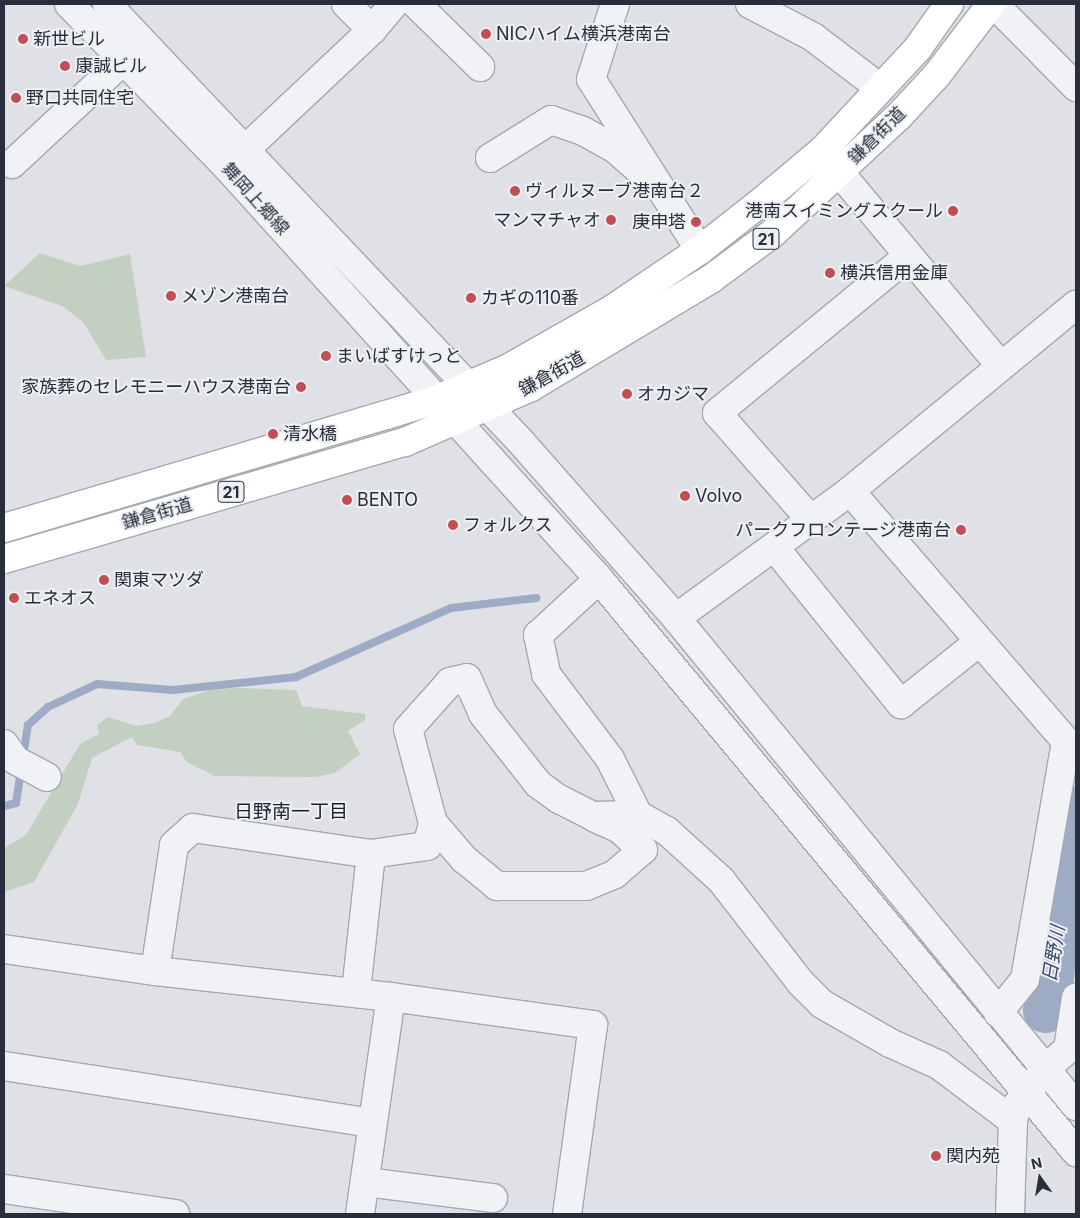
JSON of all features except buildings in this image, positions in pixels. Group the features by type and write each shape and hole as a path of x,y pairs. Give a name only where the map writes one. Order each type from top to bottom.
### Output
{"main road":[{"name":"鎌倉街道","path":"4,528 435,400 509,368 611,310 700,250 822,150 918,48 949,4"},
{"name":"鎌倉街道","path":"4,559 405,442 487,408 612,341 711,279 774,233 840,173 937,75 992,4"}],"street":[{"name":"舞岡上郷線","path":"69,4 134,51 246,148 487,408 676,618 1076,1106"},
{"name":"舞岡上郷線","path":"107,4 134,51 227,167 598,579 1076,1152"},
{"path":"346,4 372,30"},
{"path":"227,167 372,30 394,4"},
{"path":"416,4 480,67"},
{"path":"615,4 591,79 664,190 700,250"},
{"path":"750,4 813,37 880,88"},
{"path":"992,4 1076,86"},
{"path":"6,164 134,51"},
{"path":"490,158 551,120 583,131 614,148 664,190"},
{"path":"840,173 1001,366"},
{"path":"811,520 716,413 908,256"},
{"path":"676,618 775,548 850,491 1076,305"},
{"path":"850,491 1070,746 1025,979 998,1012"},
{"path":"775,548 901,704 979,642"},
{"path":"598,579 538,635 546,674 610,759 638,815"},
{"path":"468,678 483,714 538,784 558,799 620,829 643,850 615,874 586,886 497,886 464,859 434,823 408,728 450,682 468,678"},
{"path":"592,816 638,815 667,831 721,880 801,983 822,1004 890,1043 939,1065 1013,1121"},
{"path":"155,971 174,845 193,828 371,854 427,846 434,823"},
{"path":"356,993 371,854"},
{"path":"4,949 155,971 391,997 593,1025 567,1214"},
{"path":"360,1214 391,997"},
{"path":"1010,1214 1013,1121 1017,1106 1028,1094 1045,1069 1068,1049 1076,998"},
{"path":"4,1066 372,1123"},
{"path":"366,1182 493,1198"},
{"path":"4,1188 175,1214"}],"green space":[{"path":"40,253 80,266 130,254 146,357 106,360 83,322 62,306 4,286"},
{"path":"239,688 296,690 302,706 365,714 365,720 348,731 360,754 335,773 316,777 215,776 187,762 180,752 137,745 132,737 92,758 78,804 34,882 4,892 4,848 26,835 80,744 99,734 97,725 108,717 136,726 155,723 170,716 183,699 210,690"}],"waterway":[{"path":"4,806 16,803 28,725 48,707 97,684 173,690 296,677 451,608 536,598"},
{"name":"日野川","path":"1046,1010 1076,809"}],"place":[{"name":"NICハイム横浜港南台","path":"486,34"},
{"name":"新世ビル","path":"23,39"},
{"name":"康誠ビル","path":"65,66"},
{"name":"野口共同住宅","path":"16,98"},
{"name":"ヴィルヌーブ港南台２","path":"515,191"},
{"name":"港南スイミングスクール","path":"953,211"},
{"name":"マンマチャオ","path":"611,220"},
{"name":"庚申塔","path":"696,222"},
{"name":"横浜信用金庫","path":"830,273"},
{"name":"メゾン港南台","path":"171,296"},
{"name":"カギの110番","path":"471,298"},
{"name":"まいばすけっと","path":"326,356"},
{"name":"家族葬のセレモニーハウス港南台","path":"301,387"},
{"name":"オカジマ","path":"627,394"},
{"name":"清水橋","path":"273,434"},
{"name":"Volvo","path":"685,496"},
{"name":"BENTO","path":"347,500"},
{"name":"フォルクス","path":"453,525"},
{"name":"パークフロンテージ港南台","path":"961,530"},
{"name":"関東マツダ","path":"104,580"},
{"name":"エネオス","path":"14,598"},
{"name":"関内苑","path":"936,1156"}],"district":[{"name":"日野南一丁目","path":"291,812"}]}
